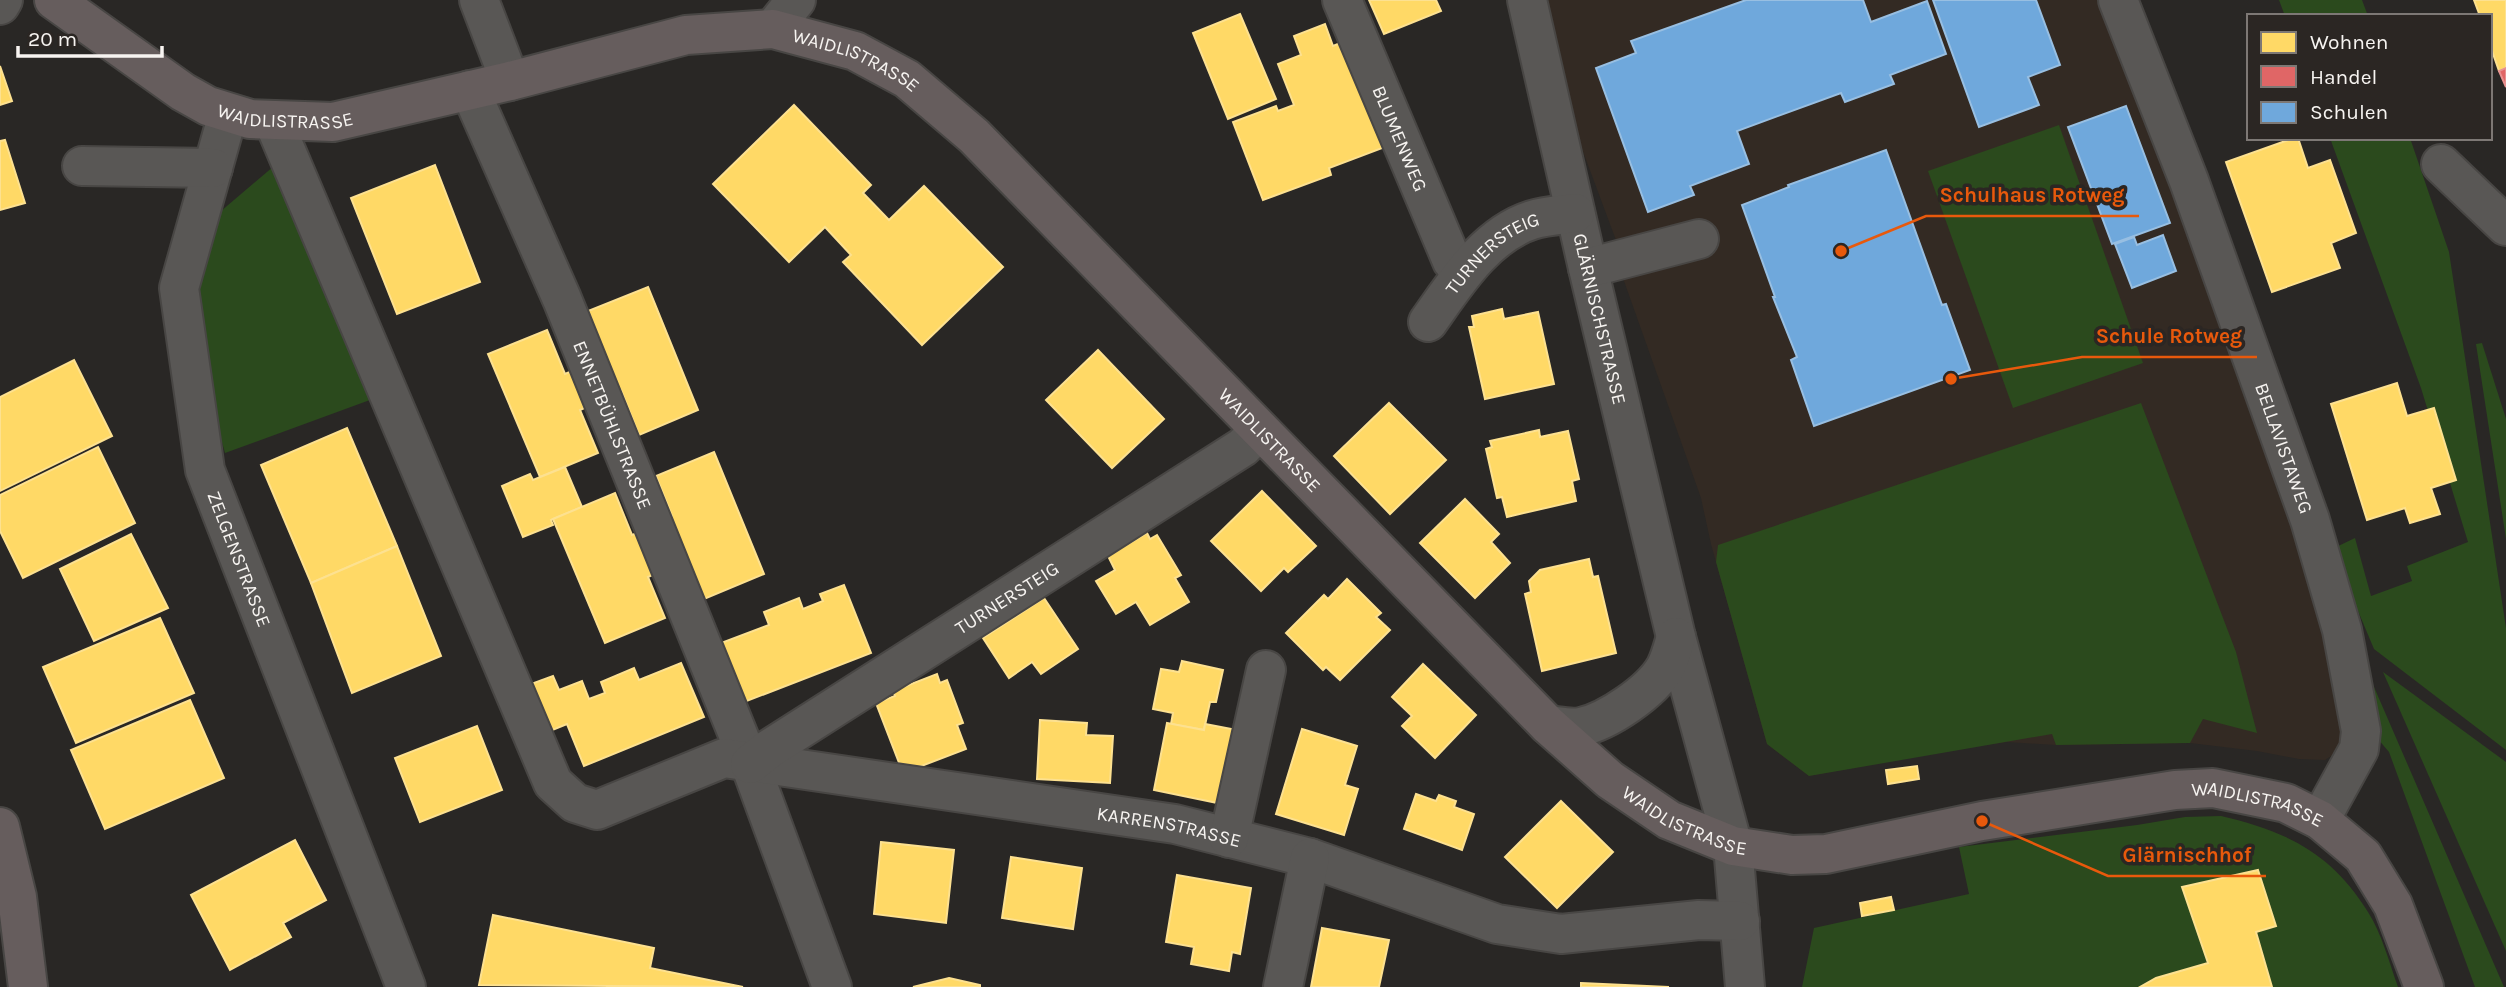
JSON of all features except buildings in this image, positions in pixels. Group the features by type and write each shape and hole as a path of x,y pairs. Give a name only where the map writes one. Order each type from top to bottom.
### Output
{"main road":[{"name":"WAIDLISTRASSE","path":"54,0 159,76 208,106 228,114 273,120 333,122 510,81 686,35 785,15 907,79 974,136 1548,725 1610,780 1669,820 1733,846 1792,855 1826,854 1982,821 2175,790 2213,789 2286,803 2320,820 2363,856 2393,905 2424,987"},
{"path":"0,827 17,897 28,987"}],"street":[{"path":"0,5 3,0"},
{"path":"480,0 510,81"},
{"name":"BLUMENWEG","path":"1342,0 1452,261 1462,274"},
{"name":"GLÄRNISCHSTRASSE","path":"1530,0 1575,213 1676,637 1733,846 1745,987"},
{"name":"BELLAVISTAWEG","path":"2118,0 2189,181 2310,520 2342,630 2361,731 2359,749 2320,820"},
{"name":"ENNETBÜHLSTRASSE","path":"470,90 562,299 750,764 832,987"},
{"name":"ZELGENSTRASSE","path":"228,114 178,288 205,470 406,987"},
{"name":"KARRENSTRASSE","path":"273,120 553,783 575,803 597,810 724,758 750,764 1175,824 1310,858 1497,924 1562,934 1699,919 1740,921"},
{"path":"2441,164 2506,226"},
{"path":"82,166 213,168"},
{"name":"TURNERSTEIG","path":"1428,322 1462,274 1502,234 1532,220 1575,213"},
{"path":"1588,268 1699,239"},
{"name":"TURNERSTEIG","path":"750,764 1243,447 1260,430"},
{"path":"1548,725 1580,728 1605,718 1624,706 1651,685 1665,667 1676,637"},
{"path":"1229,838 1266,670"},
{"path":"1283,987 1310,858"}],"shaded area":[{"path":"2103,0 2307,554 2344,728 2339,751 2325,760 2299,759 2190,743 2056,745 2007,742 1809,776 1767,744 1711,544 1701,498 1624,281 1626,267 1527,1"}],"green space":[{"path":"2279,0 2362,0 2367,14 2284,14"},
{"path":"2059,125 2143,363 2013,408 1928,171"},
{"path":"2331,140 2411,140 2449,252 2506,628 2506,750 2374,649 2332,549 2355,538 2371,596 2412,581 2407,566 2468,542 2421,388"},
{"path":"287,155 389,393 225,453 179,288 194,234"},
{"path":"2482,343 2506,419 2506,539 2476,344"},
{"path":"2141,403 2236,652 2257,733 2203,719 2190,743 2056,745 2052,734 1809,776 1767,744 1716,562 1718,545"},
{"path":"2358,650 2504,987 2475,987 2389,752 2372,732"},
{"path":"2383,672 2506,762 2506,951"},
{"path":"2221,816 2287,837 2305,847 2339,874 2373,921 2398,987 1802,987 1814,928 1969,894 1959,847 2185,817"}],"place":[{"name":"Schulhaus Rotweg","path":"1841,251"},
{"name":"Schule Rotweg","path":"1951,379"},
{"name":"Glärnischhof","path":"1982,821"}]}
